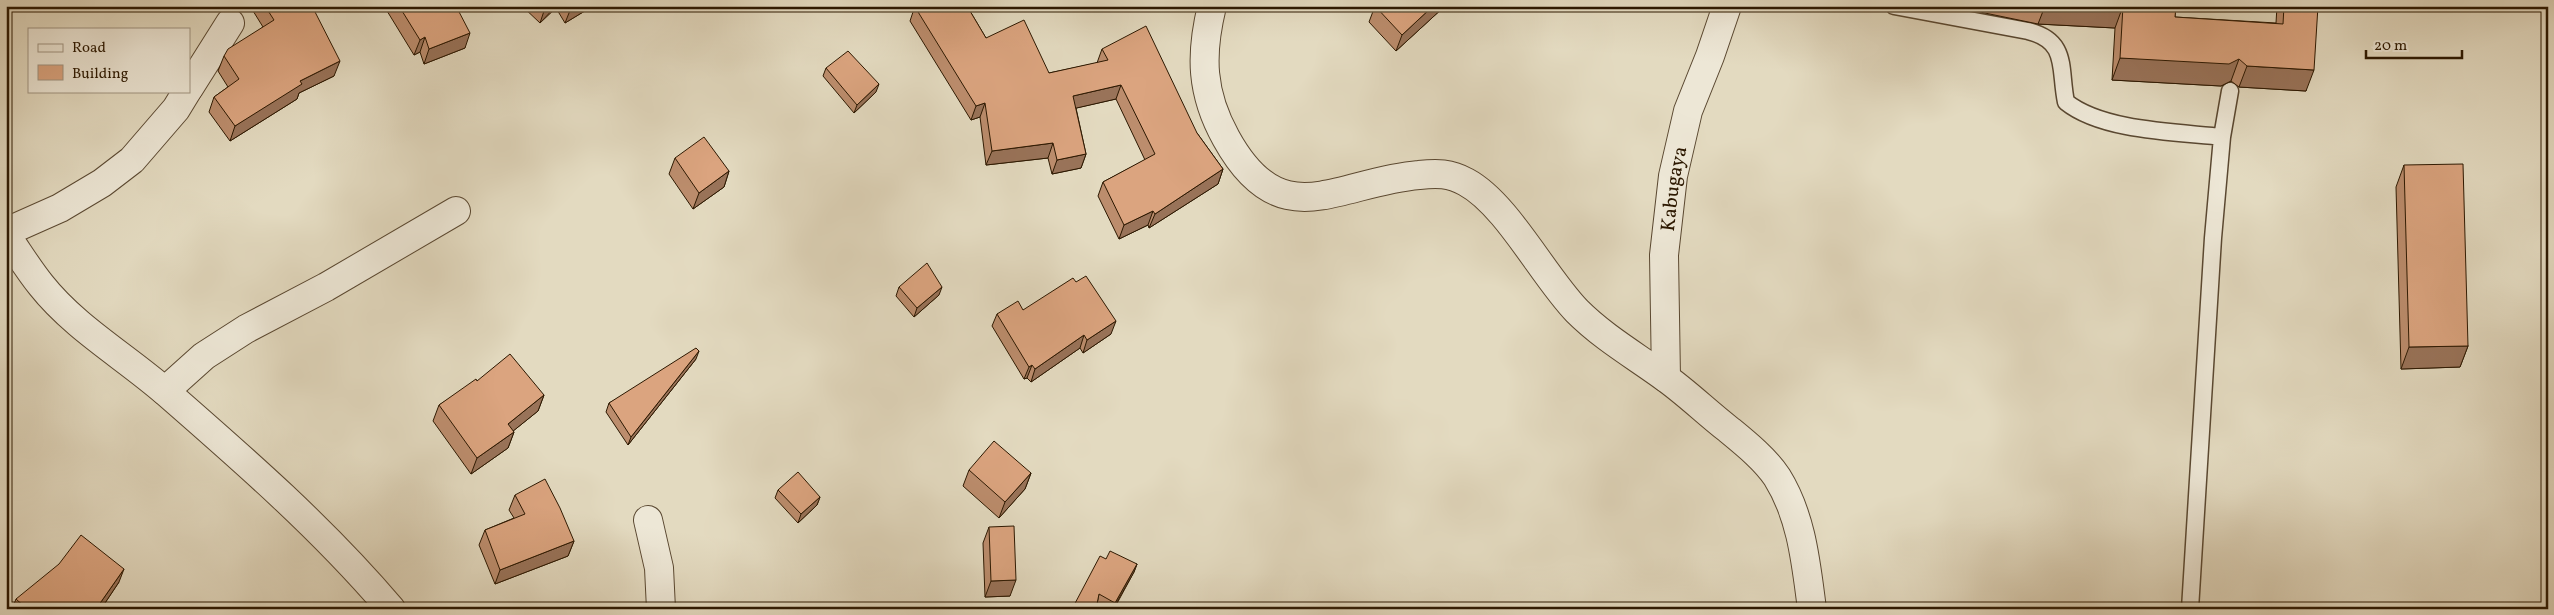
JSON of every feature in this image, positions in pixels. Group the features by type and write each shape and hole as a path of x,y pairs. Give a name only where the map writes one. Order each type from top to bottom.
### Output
{"street":[{"path":"1212,6 1205,37 1204,72 1208,92 1220,126 1236,156 1254,177 1276,193 1304,198 1338,194 1408,176 1444,173 1467,182 1491,200 1576,310 1600,332 1666,378 1749,447 1776,476 1790,503 1802,539 1812,609"},
{"name":"Kabugaya","path":"1666,378 1664,255 1674,176 1688,111 1727,6"},
{"path":"190,86 230,24"},
{"path":"186,92 176,109 132,160 102,183 60,208 6,234 41,286 77,321 165,391 288,500 356,568 390,609"},
{"path":"165,391 204,356 246,328 326,288 456,211"},
{"path":"648,520 659,568 661,609"}],"lane":[{"path":"1894,6 2028,30 2047,37 2055,46 2061,60 2066,102 2084,113 2114,123 2222,137"},
{"path":"2190,609 2222,137 2230,91"}],"building":[{"path":"265,6 312,6 340,61 300,81 302,84 235,126 214,97 239,79 224,56 228,49 274,20"},
{"path":"399,6 456,6 470,33 429,49 425,37 420,40"},
{"path":"916,6 967,6 986,38 1024,20 1049,73 1108,60 1102,49 1146,26 1197,133 1223,169 1155,214 1153,211 1124,225 1103,182 1155,154 1121,85 1073,96 1086,154 1057,160 1053,143 992,151 985,103 976,106"},
{"path":"1375,6 1433,6 1402,35"},
{"path":"2123,6 2176,6 2175,17 2283,24 2284,6 2318,6 2314,70 2247,66 2239,59 2229,64 2120,58"},
{"path":"848,51 879,84 857,105 826,68"},
{"path":"704,137 729,171 699,193 675,158"},
{"path":"2463,164 2468,346 2409,347 2404,165"},
{"path":"927,263 942,287 917,308 899,287"},
{"path":"1086,276 1116,321 1087,340 1084,335 1035,369 1032,365 1029,367 997,314 1018,301 1023,310 1073,278 1076,282"},
{"path":"696,348 699,351 631,437 609,403"},
{"path":"510,354 544,395 508,424 514,432 477,458 439,405 476,379 477,381"},
{"path":"994,441 1031,473 1005,502 969,470"},
{"path":"798,472 820,497 801,514 778,490"},
{"path":"545,479 574,541 500,570 485,530 525,514 515,495"},
{"path":"1014,526 1016,580 991,581 989,527"},
{"path":"81,535 124,569 96,609 27,609 16,599 59,564"},
{"path":"1110,551 1137,564 1115,603 1099,594 1096,609 1072,609 1100,556 1106,559"}]}
